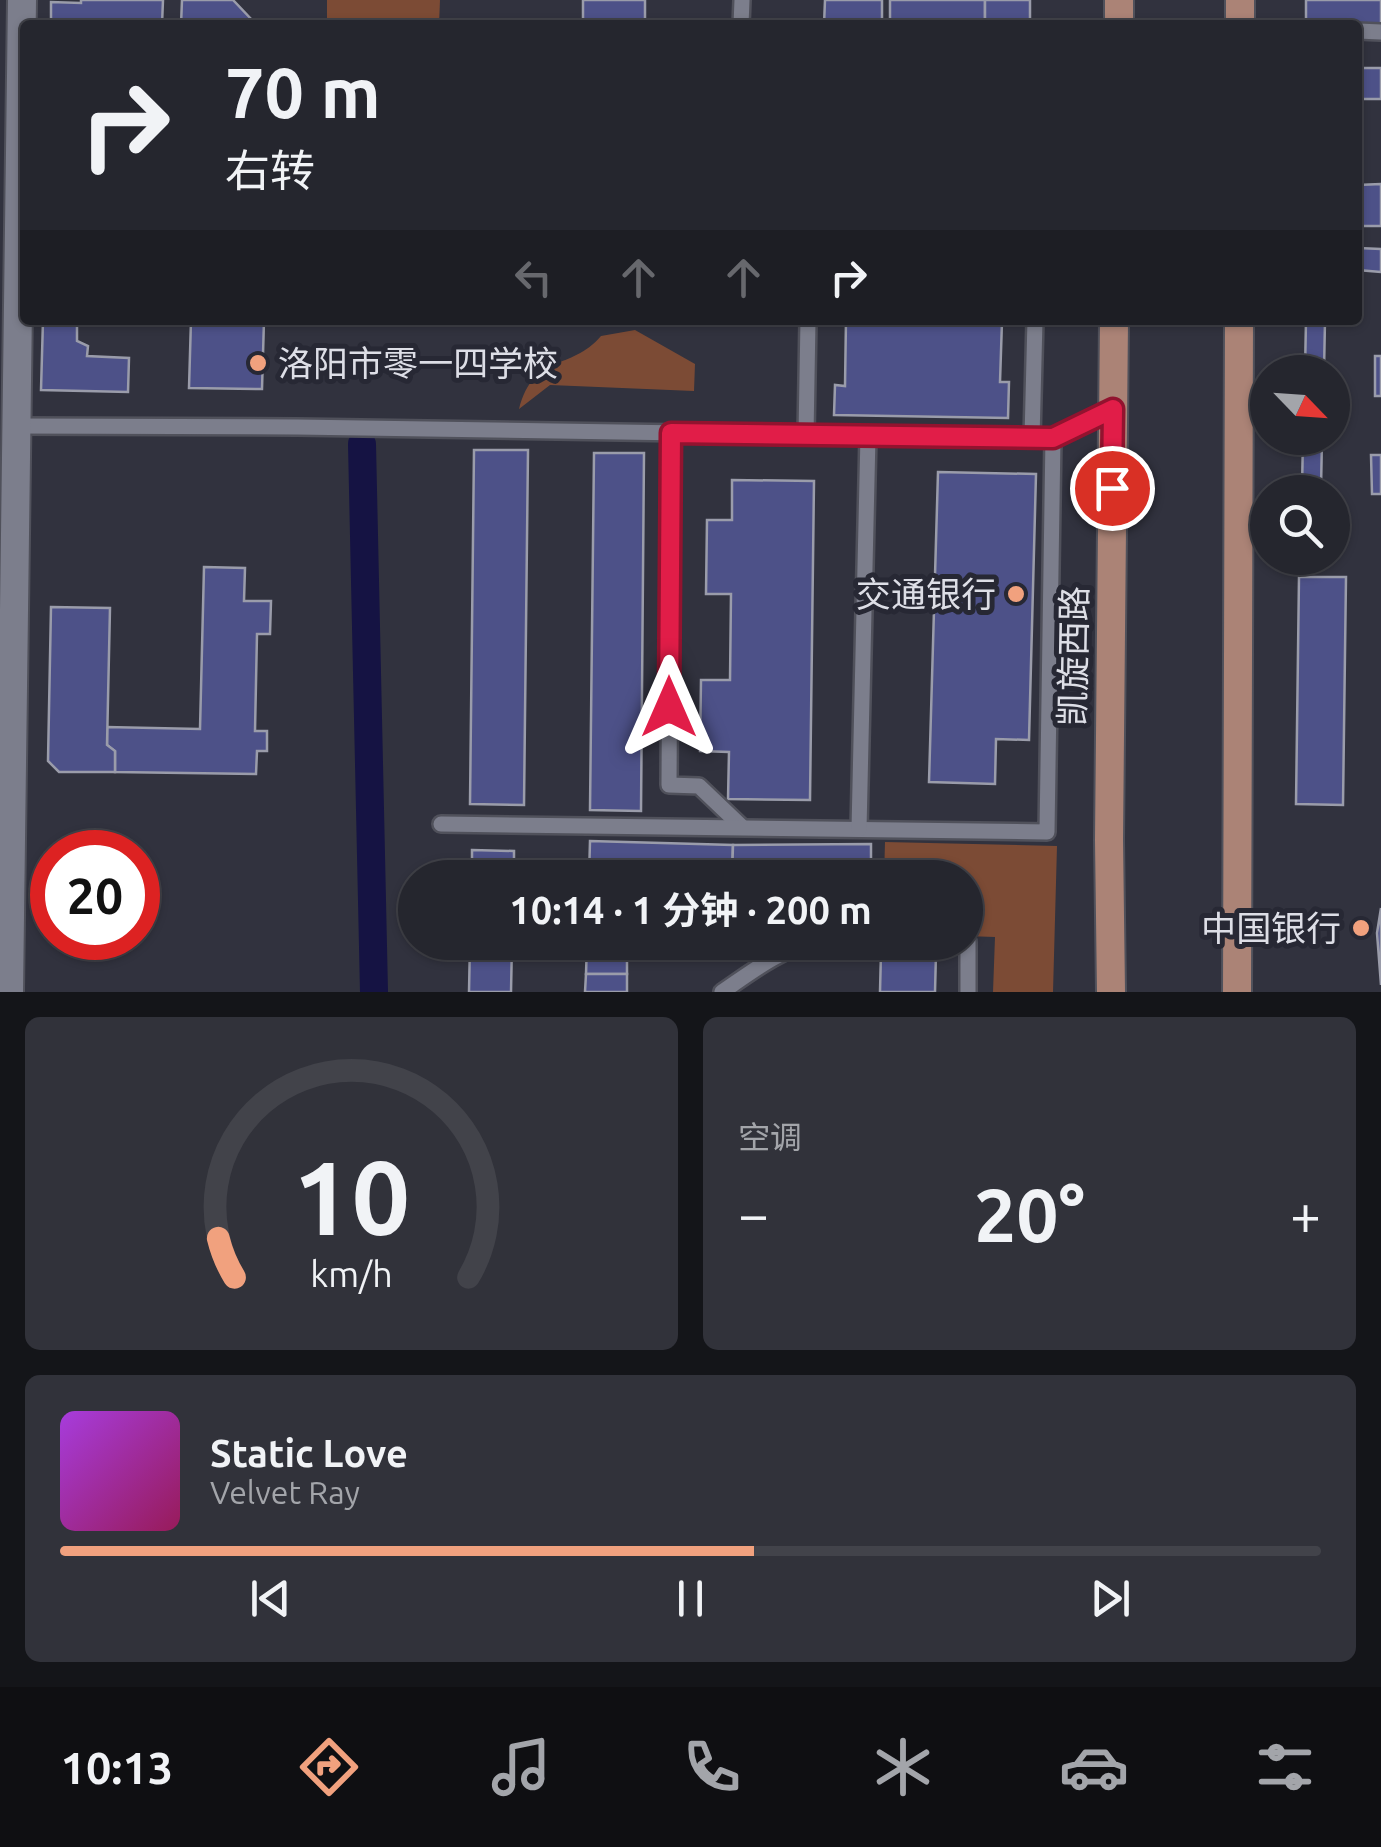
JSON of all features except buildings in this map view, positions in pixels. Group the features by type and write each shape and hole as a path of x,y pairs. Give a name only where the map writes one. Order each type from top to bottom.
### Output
{"main road":[{"name":"凯旋西路","path":"1112,992 1109,840 1114,325"},
{"path":"1237,992 1239,325"}],"street":[{"path":"8,992 20,142"}],"lane":[{"path":"806,435 808,325"},
{"path":"1032,438 1036,325"},
{"path":"16,426 297,426 1053,438 1113,409"},
{"path":"671,433 669,785 699,786 742,828"},
{"path":"859,829 868,436"},
{"path":"441,824 1047,832 1053,438"},
{"path":"722,992 772,960"},
{"path":"968,960 968,992"}],"shaded area":[{"path":"327,0 440,0 439,20 327,20"},
{"path":"635,330 695,364 694,391 550,385 519,409 526,391 543,370 577,355 601,336"},
{"path":"885,842 1057,846 1053,992 993,992 995,937 983,937 983,860 884,860"}],"waterway":[{"path":"362,444 374,992"}],"place":[{"name":"洛阳市零一四学校","path":"258,363"},
{"name":"交通银行","path":"1016,594"},
{"name":"中国银行","path":"1361,928"}],"route":[{"path":"669,707 671,433 1053,438 1113,409 1112,488"}]}
